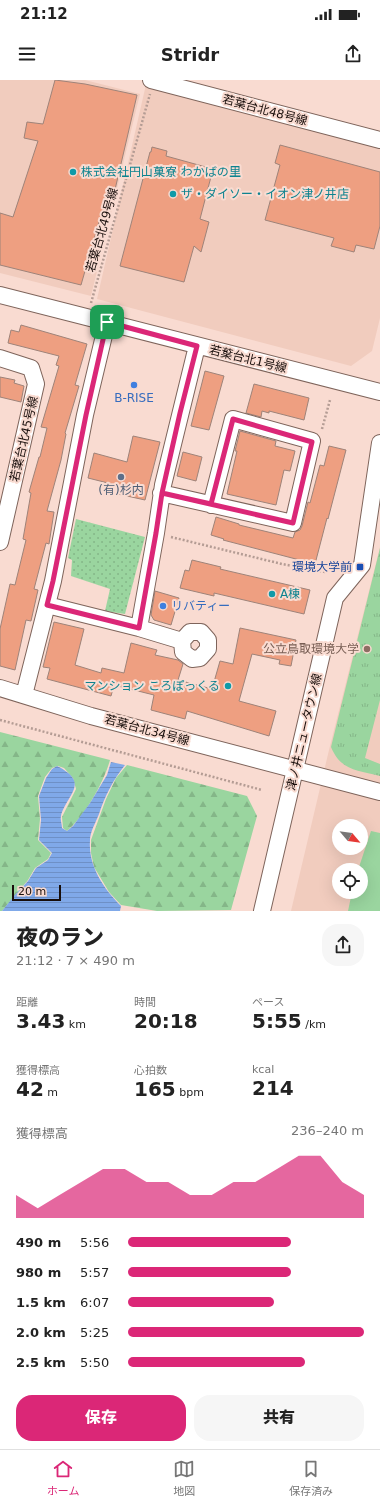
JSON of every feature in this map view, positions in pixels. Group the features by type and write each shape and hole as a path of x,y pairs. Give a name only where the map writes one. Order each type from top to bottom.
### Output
{"street":[{"name":"若葉台北48号線","path":"150,87 380,140"},
{"name":"若葉台北1号線","path":"0,295 380,392"},
{"path":"24,695 53,581 86,415 107,322"},
{"path":"139,628 162,493 197,346"},
{"name":"若葉台北45号線","path":"0,358 31,368 36,384 0,541"},
{"path":"162,493 293,523 312,442 233,419 211,504"},
{"name":"津ノ井ニュータウン線","path":"262,911 335,598 362,564 380,443"},
{"path":"47,605 139,628 182,641"},
{"name":"若葉台北34号線","path":"0,688 91,716 380,792"}],"path":[{"name":"若葉台北49号線","path":"91,302 150,87"},
{"path":"312,442 318,444 330,400"},
{"path":"156,533 282,564 325,572"},
{"path":"0,720 262,790"}],"shaded area":[{"path":"0,80 85,80 140,94 91,296 0,273"},
{"path":"147,80 380,145 380,318 372,351 351,366 97,299"},
{"name":"公立鳥取環境大学","path":"380,547 380,911 291,911 329,750"}],"green space":[{"path":"76,519 145,537 125,614 105,611 110,589 71,576 72,560 68,558"},
{"path":"380,548 380,700 365,758 380,764 380,776 357,771 345,765 335,755 331,747"},
{"path":"0,732 110,760 99,788 87,808 74,825 67,831 63,828 62,817 76,789 73,778 64,768 58,766 52,768 45,777 38,796 40,819 38,840 51,853 48,859 35,868 28,880 2,911 0,911"},
{"path":"127,765 247,796 257,816 231,910 157,911 121,905 109,892 94,867 91,853 91,840 106,799 116,778"},
{"path":"371,831 380,833 380,911 348,911 351,899 368,899 368,863 360,863 363,855 368,855 368,840"}],"water":[{"path":"111,762 125,765 113,782 104,801 91,834 90,850 94,868 103,885 121,906 120,911 2,911 28,881 36,868 48,860 52,853 39,840 41,820 39,796 46,778 52,769 57,766 67,772 73,778 75,783 74,789 61,817 62,828 67,831 73,826 90,803 107,775"}],"building":[{"name":"株式会社円山菓寮 わかばの里","path":"55,80 85,84 137,95 107,224 99,222 81,285 0,265 0,213 13,217 38,141 24,138 27,122 43,124"},
{"path":"280,145 380,172 380,226 374,249 356,245 354,252 331,246 334,238 265,220 280,165 275,163"},
{"name":"ザ・ダイソー・イオン津ノ井店","path":"152,147 167,151 166,156 213,169 200,219 209,222 201,252 194,246 184,282 120,266"},
{"path":"21,325 87,344 75,385 79,386 65,433 61,460 47,511 54,512 49,544 46,543 34,589 38,590 31,621 26,620 15,670 0,666 0,629 10,584 15,585 26,540 23,539 31,493 29,492 47,428 41,427 59,366 56,365 59,356 8,343 11,330 19,332"},
{"path":"205,371 224,376 209,430 191,426"},
{"path":"0,377 15,380 14,383 24,386 21,402 0,397"},
{"path":"254,384 309,398 304,420 269,411 269,413 262,411 261,417 246,413"},
{"path":"240,431 276,441 275,446 295,451 290,471 284,470 276,505 227,494"},
{"path":"133,436 160,442 145,500 118,494 120,486 88,478 94,453 127,462"},
{"path":"329,446 346,450 315,564 223,540 224,539 211,535 216,517 239,525 293,538 295,532 300,530 302,526 320,465 324,466"},
{"path":"183,452 202,457 196,481 177,476"},
{"path":"192,560 221,567 220,569 310,590 304,614 214,593 214,596 180,588 185,570 189,571"},
{"path":"155,591 179,598 171,625 154,620 151,615"},
{"path":"54,622 84,629 75,665 101,673 102,668 124,673 131,643 157,650 155,655 178,660 183,664 178,680 212,689 220,661 233,664 240,628 296,640 291,666 279,664 280,660 252,654 239,701 276,711 269,736 187,711 185,719 151,710 154,695 114,685 111,696 47,679 50,668 43,667"}],"place":[{"name":"株式会社円山菓寮 わかばの里","path":"73,172"},
{"name":"ザ・ダイソー・イオン津ノ井店","path":"173,194"},
{"name":"B-RISE","path":"134,385"},
{"name":"(有)杉内","path":"121,477"},
{"name":"環境大学前","path":"360,567"},
{"name":"A棟","path":"272,594"},
{"name":"リバティー","path":"163,606"},
{"name":"公立鳥取環境大学","path":"367,649"},
{"name":"マンション ころぽっくる","path":"228,686"}],"route":[{"path":"107,322 86,415 47,605 139,628 162,493 293,523 312,442 233,419 211,504 162,493 197,346 107,322"}]}
